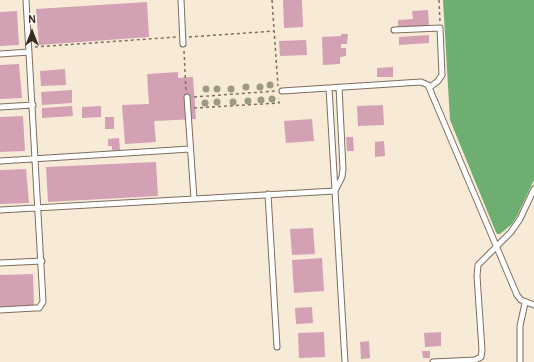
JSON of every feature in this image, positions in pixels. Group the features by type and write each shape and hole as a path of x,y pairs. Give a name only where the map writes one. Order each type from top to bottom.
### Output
{"lane":[{"path":"0,310 36,308 42,305 44,296 26,0"},
{"path":"181,0 183,44"},
{"path":"394,30 440,28 442,75 438,81 430,87"},
{"path":"0,54 29,49"},
{"path":"280,91 421,82 430,87 517,295 525,303 534,305"},
{"path":"336,191 343,169 339,87"},
{"path":"329,88 345,362"},
{"path":"187,97 194,199"},
{"path":"0,107 32,105"},
{"path":"0,161 190,149"},
{"path":"433,362 474,360 481,357 482,350 477,270 481,261 511,232 520,219 534,189"},
{"path":"0,210 336,191"},
{"path":"268,194 277,347"},
{"path":"0,264 42,260"},
{"path":"520,362 520,326 525,303"}],"path":[{"path":"272,0 280,91 279,103"},
{"path":"439,0 440,28"},
{"path":"29,49 274,31"},
{"path":"183,44 187,97 280,91"},
{"path":"188,108 283,103"}],"green space":[{"path":"443,0 534,0 534,180 512,224 500,234 497,234 495,230 450,120"}],"building":[{"path":"283,0 302,0 303,27 284,28"},
{"path":"147,2 149,37 39,45 36,9"},
{"path":"428,10 429,26 398,28 398,20 413,19 412,11"},
{"path":"17,11 19,45 0,46 0,12"},
{"path":"341,34 348,34 347,44 341,44 341,48 346,48 346,56 340,57 340,64 323,65 322,37 341,36"},
{"path":"429,35 429,43 399,45 399,37"},
{"path":"306,40 307,55 280,56 279,41"},
{"path":"19,64 22,98 0,99 0,65"},
{"path":"393,67 393,77 377,77 377,68"},
{"path":"65,69 66,85 41,86 40,71"},
{"path":"178,72 178,78 193,77 196,119 154,121 156,142 125,144 122,105 149,104 147,74"},
{"path":"72,90 72,103 42,105 41,92"},
{"path":"383,105 384,125 358,126 357,106"},
{"path":"72,106 73,116 42,118 42,108"},
{"path":"101,106 101,117 82,118 82,107"},
{"path":"23,116 25,151 0,152 0,117"},
{"path":"105,117 114,117 114,129 105,129"},
{"path":"312,119 314,141 286,143 284,121"},
{"path":"346,137 353,137 354,151 347,151"},
{"path":"119,138 120,150 112,150 112,146 108,146 108,139"},
{"path":"384,141 385,156 375,157 375,142"},
{"path":"156,162 158,196 48,202 46,167"},
{"path":"26,169 29,203 0,204 0,170"},
{"path":"313,228 315,254 292,255 290,229"},
{"path":"322,258 324,291 294,293 292,260"},
{"path":"33,274 34,305 0,307 0,275"},
{"path":"312,307 313,323 296,324 295,308"},
{"path":"324,332 325,357 299,358 298,333"},
{"path":"441,332 441,346 425,347 424,333"},
{"path":"369,341 370,358 361,359 360,342"},
{"path":"422,351 430,351 430,358 423,358"}]}
